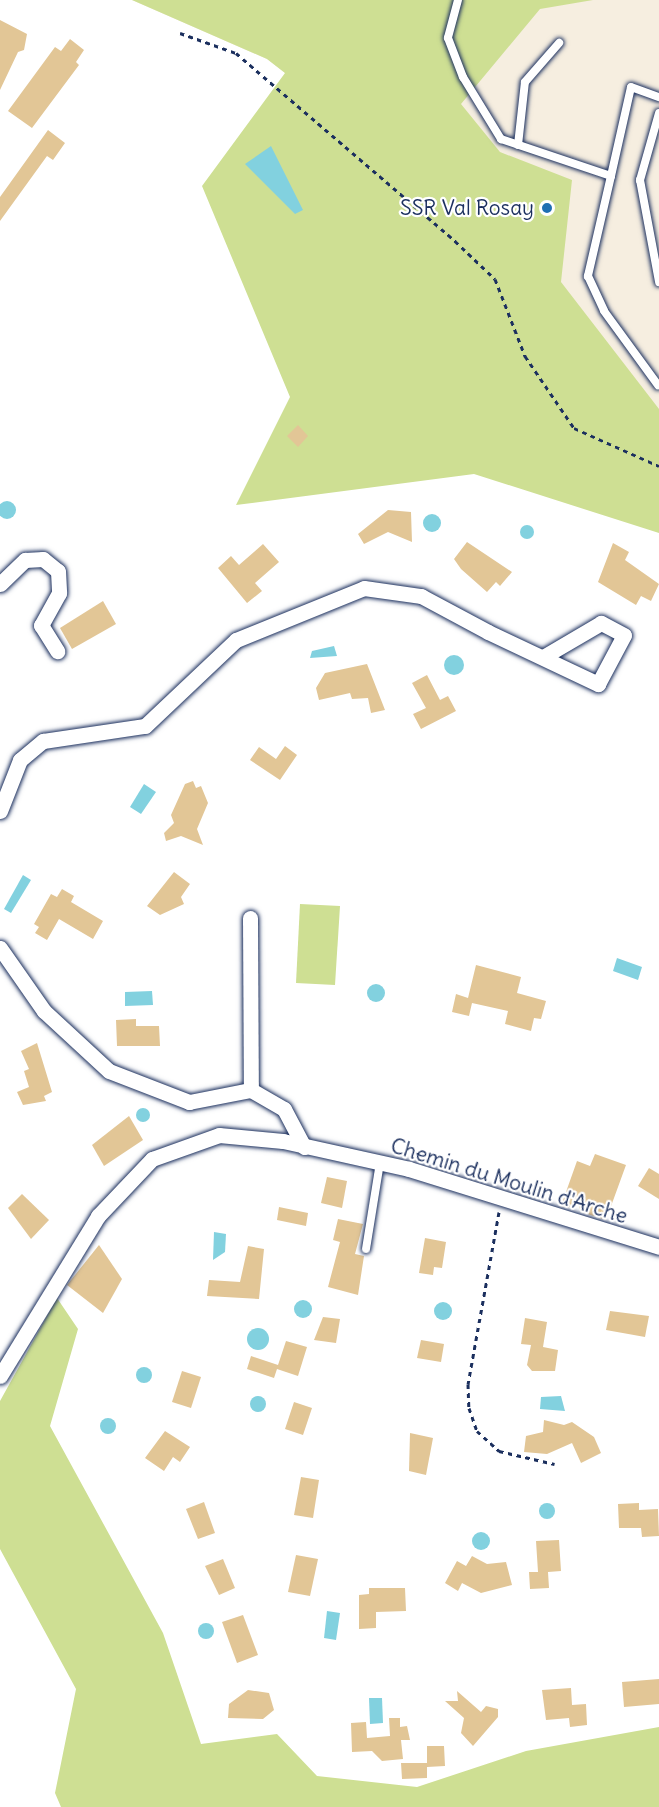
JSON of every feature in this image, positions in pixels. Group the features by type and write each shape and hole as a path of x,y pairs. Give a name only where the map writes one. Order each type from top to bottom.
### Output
{"street":[{"path":"0,584 25,560 43,559 58,571 58,593 41,625 57,651"},
{"path":"0,811 20,760 43,741 145,726 236,640 364,588 421,596 543,657 598,684 624,635 602,623 543,657"},
{"path":"250,918 251,1090"},
{"path":"0,948 44,1011 109,1071 189,1102 251,1090 284,1109 304,1147"},
{"name":"Chemin du Moulin d'Arche","path":"0,1376 98,1216 152,1159 219,1135 304,1147 380,1163 659,1247"}],"lane":[{"path":"458,0 448,38 463,77 501,139 611,176"},
{"path":"518,145 525,82 559,43"},
{"path":"659,97 631,87 588,276 604,311 659,385"},
{"path":"659,113 640,180 659,282"},
{"path":"366,1249 380,1163"}],"path":[{"path":"180,33 236,53 455,241 495,279 525,356 574,428 659,466"},
{"path":"502,1198 468,1384 469,1408 477,1431 499,1451 555,1464"}],"shaded area":[{"name":"SSR Val Rosay","path":"132,0 659,0 659,484 285,73 267,59"}],"green space":[{"path":"132,0 593,0 540,9 461,104 500,152 572,180 561,282 659,409 659,533 474,474 236,505 290,397 202,186 285,73 267,59"},
{"path":"300,904 340,906 335,985 296,983"},
{"path":"57,1298 78,1329 50,1426 163,1633 201,1744 277,1734 317,1776 417,1787 526,1751 659,1727 659,1807 61,1807 55,1793 76,1689 0,1549 0,1401"}],"water":[{"path":"271,146 303,210 295,214 245,164"},
{"path":"3,501 11,501 16,506 14,517 3,519 -2,514 -2,506"},
{"path":"432,514 438,517 441,523 438,529 432,532 426,529 423,523 426,517"},
{"path":"527,525 532,527 534,532 532,537 527,539 522,537 520,532 522,527"},
{"path":"334,646 337,656 310,658 312,651"},
{"path":"454,655 461,658 464,665 461,672 454,675 447,672 444,665 447,658"},
{"path":"144,784 156,792 141,814 130,807"},
{"path":"23,875 31,880 11,913 4,909"},
{"path":"617,958 642,967 638,980 613,971"},
{"path":"376,984 382,987 385,993 382,999 376,1002 370,999 367,993 370,987"},
{"path":"152,991 153,1005 125,1006 125,992"},
{"path":"140,1108 146,1108 150,1115 146,1122 140,1122 136,1118 136,1112"},
{"path":"214,1232 226,1234 225,1252 213,1260"},
{"path":"303,1300 309,1303 312,1309 309,1315 303,1318 297,1315 294,1309 297,1303"},
{"path":"443,1302 449,1305 452,1311 449,1317 443,1320 437,1317 434,1311 437,1305"},
{"path":"258,1328 266,1331 269,1339 266,1347 258,1350 250,1347 247,1339 250,1331"},
{"path":"141,1367 147,1367 152,1375 150,1381 141,1383 136,1378 136,1372"},
{"path":"258,1396 264,1398 266,1404 264,1410 258,1412 252,1410 250,1404 252,1398"},
{"path":"561,1396 565,1411 540,1409 541,1397"},
{"path":"105,1418 111,1418 116,1426 114,1432 105,1434 100,1429 100,1423"},
{"path":"544,1503 550,1503 555,1511 553,1517 544,1519 539,1514 539,1508"},
{"path":"481,1532 487,1535 490,1541 487,1547 481,1550 475,1547 472,1541 475,1535"},
{"path":"327,1611 340,1613 336,1640 324,1638"},
{"path":"206,1623 214,1631 206,1639 198,1631"},
{"path":"369,1698 382,1698 383,1723 370,1724"}],"building":[{"path":"0,20 27,34 24,50 18,52 0,90"},
{"path":"70,39 84,50 76,62 79,65 32,128 8,111 55,47 61,51"},
{"path":"48,130 65,143 53,160 47,156 0,221 0,197"},
{"path":"298,425 308,436 298,447 287,436"},
{"path":"388,510 411,512 412,542 388,532 364,544 358,534"},
{"path":"467,542 512,572 500,586 496,582 487,592 461,569 454,559"},
{"path":"613,543 629,552 625,560 659,584 651,601 641,596 636,605 598,582"},
{"path":"263,544 279,562 255,583 262,591 247,603 218,568 231,556 239,565"},
{"path":"103,601 116,624 72,649 60,628"},
{"path":"367,664 385,710 371,713 368,698 352,699 350,693 319,700 316,688 325,673"},
{"path":"427,675 440,700 448,696 456,711 421,729 413,714 426,708 412,683"},
{"path":"285,746 297,755 280,780 250,760 259,747 276,759"},
{"path":"193,781 196,788 201,786 208,803 197,829 203,845 181,836 166,841 164,833 174,823 171,815 185,784"},
{"path":"174,872 190,884 181,897 184,904 160,915 147,906"},
{"path":"62,889 74,896 71,902 103,921 93,939 59,919 47,940 35,933 39,927 34,924 51,894 57,897"},
{"path":"476,965 521,977 517,993 546,1001 541,1019 534,1018 531,1031 505,1024 508,1011 472,1003 469,1016 452,1012 456,994 468,998"},
{"path":"136,1019 136,1026 159,1026 160,1046 117,1046 116,1020"},
{"path":"37,1043 52,1092 44,1096 46,1101 23,1105 17,1092 29,1087 24,1071 29,1069 21,1051"},
{"path":"129,1116 143,1140 104,1166 92,1145"},
{"path":"595,1154 626,1165 606,1220 581,1212 577,1201 568,1208 561,1206 577,1161 590,1166"},
{"path":"649,1168 659,1174 659,1199 638,1186"},
{"path":"327,1177 347,1181 342,1208 321,1203"},
{"path":"22,1194 49,1220 31,1239 8,1208"},
{"path":"279,1207 308,1213 306,1226 277,1220"},
{"path":"338,1219 363,1224 355,1254 364,1256 358,1295 328,1287 340,1242 333,1240"},
{"path":"425,1238 446,1242 442,1268 434,1267 433,1275 419,1273"},
{"path":"99,1245 122,1279 103,1313 67,1285"},
{"path":"248,1246 264,1249 259,1299 207,1296 209,1280 240,1282"},
{"path":"610,1311 649,1316 645,1337 606,1330"},
{"path":"323,1317 340,1319 336,1343 314,1340"},
{"path":"525,1318 547,1322 543,1347 558,1350 555,1371 532,1371 527,1365 531,1345 521,1344"},
{"path":"421,1340 444,1344 441,1362 417,1358"},
{"path":"286,1341 307,1347 298,1376 277,1369 274,1378 247,1369 251,1356 278,1365"},
{"path":"182,1371 201,1377 191,1408 172,1402"},
{"path":"294,1402 312,1408 303,1435 285,1429"},
{"path":"544,1420 564,1425 572,1422 594,1437 601,1453 581,1463 572,1443 547,1454 524,1452 526,1436 543,1432"},
{"path":"165,1431 190,1447 180,1462 173,1457 164,1471 145,1458"},
{"path":"410,1433 433,1438 426,1475 409,1471"},
{"path":"301,1477 319,1480 313,1518 294,1515"},
{"path":"204,1502 215,1533 198,1539 186,1509"},
{"path":"639,1503 639,1510 658,1509 659,1536 642,1537 641,1528 619,1528 618,1504"},
{"path":"559,1540 561,1571 548,1572 549,1588 530,1589 529,1572 538,1572 536,1541"},
{"path":"296,1555 318,1559 310,1596 288,1592"},
{"path":"472,1556 487,1564 506,1562 512,1585 481,1593 462,1583 458,1591 445,1583 457,1561 466,1566"},
{"path":"223,1559 235,1588 219,1595 205,1566"},
{"path":"369,1588 405,1588 406,1611 376,1612 376,1628 359,1629 359,1595 369,1594"},
{"path":"243,1615 258,1655 237,1663 222,1622"},
{"path":"659,1679 659,1704 624,1707 622,1682"},
{"path":"571,1688 572,1705 586,1704 587,1725 570,1727 569,1718 546,1720 542,1690"},
{"path":"248,1690 269,1693 274,1710 263,1719 228,1718 229,1704"},
{"path":"457,1691 481,1712 486,1706 498,1709 498,1717 473,1746 461,1733 464,1718 445,1701 458,1701"},
{"path":"389,1718 400,1718 400,1727 407,1726 410,1740 401,1740 403,1759 382,1761 372,1751 352,1752 351,1723 366,1722 367,1738 390,1736"},
{"path":"427,1746 444,1746 445,1766 427,1767 427,1778 402,1779 401,1763 427,1763"}],"place":[{"name":"SSR Val Rosay","path":"547,208"}]}
